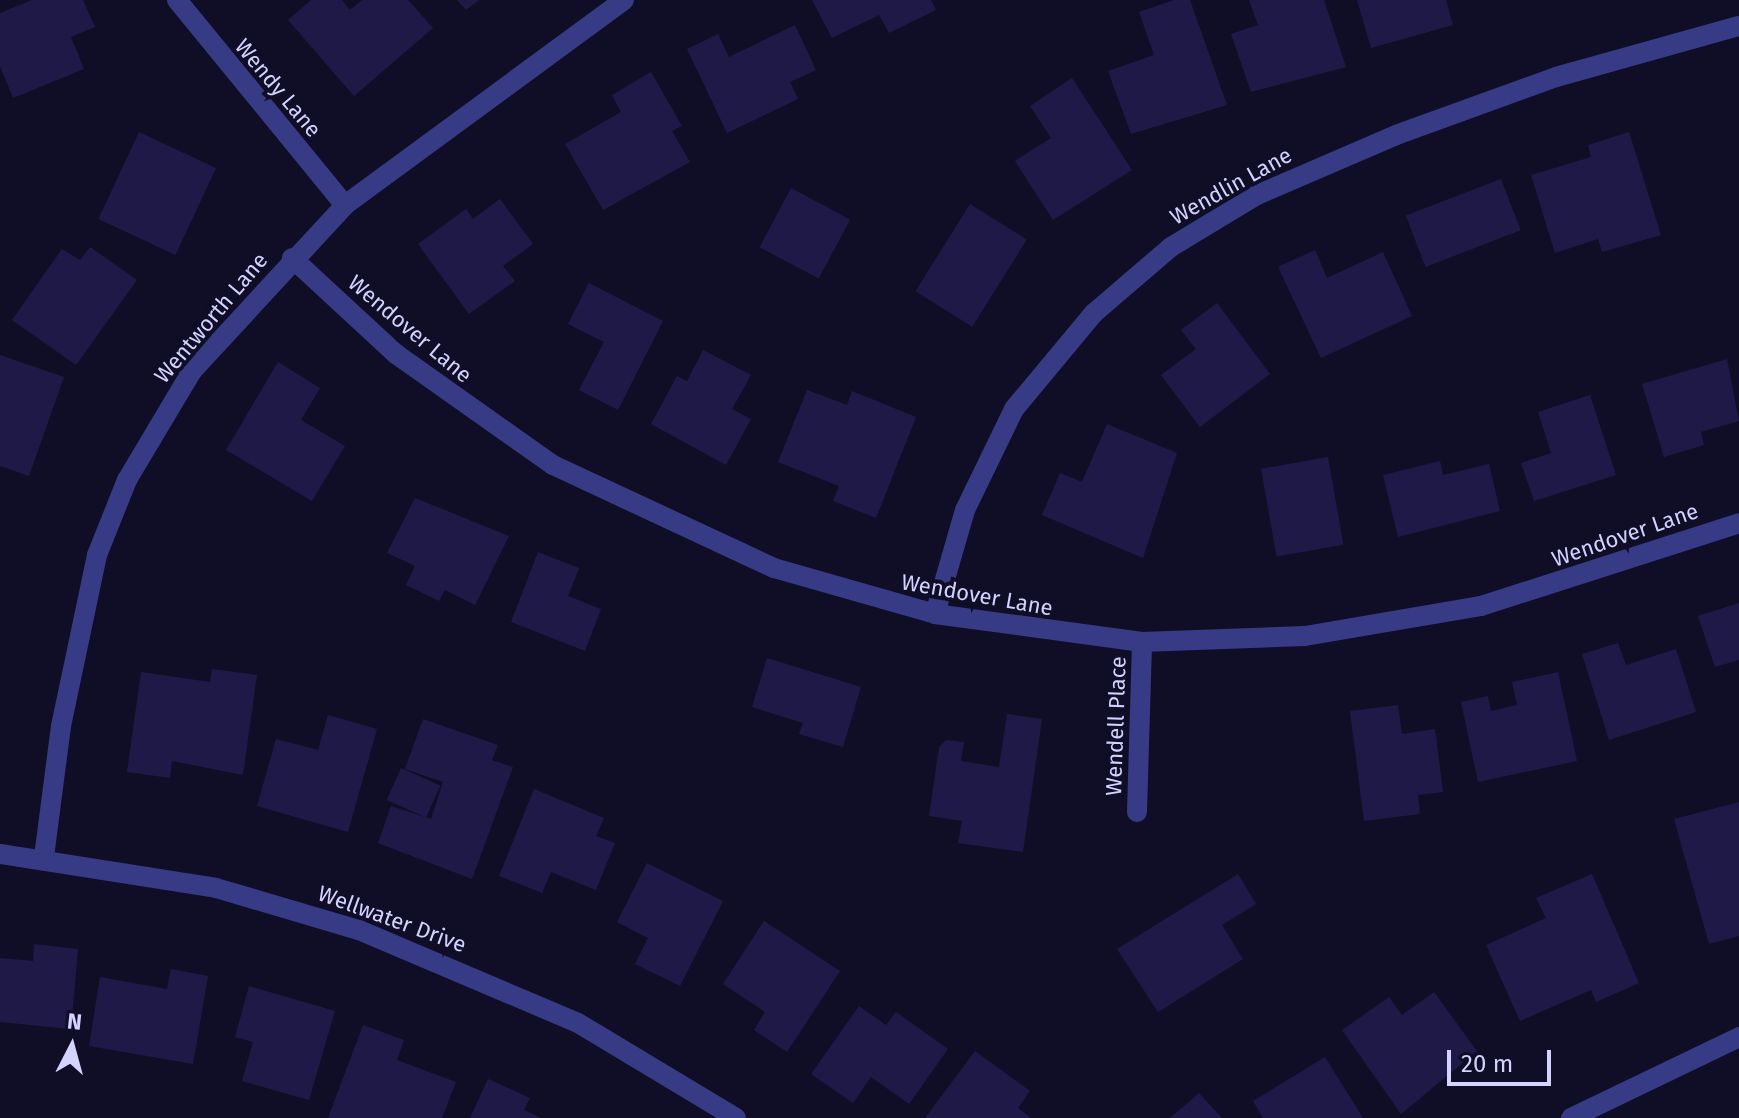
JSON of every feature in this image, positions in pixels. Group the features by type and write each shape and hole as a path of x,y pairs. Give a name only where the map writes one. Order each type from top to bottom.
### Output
{"street":[{"name":"Wendy Lane","path":"177,0 345,205"},
{"name":"Wentworth Lane","path":"44,857 79,630 122,492 192,371 292,258 345,205 624,0"},
{"name":"Wendlin Lane","path":"935,614 965,510 1014,409 1084,324 1171,247 1257,195 1396,135 1520,89 1739,26"},
{"name":"Wendover Lane","path":"292,258 396,354 553,465 774,568 935,614 1142,642 1247,641 1427,619 1739,523"},
{"name":"Wendell Place","path":"1137,812 1142,642"},
{"name":"Wellwater Drive","path":"0,854 44,857 216,888 432,957 578,1023 736,1118"},
{"path":"1571,1118 1739,1037"}],"building":[{"path":"32,0 83,0 95,27 71,37 84,69 13,98 0,66 0,13"},
{"path":"311,0 342,0 350,10 362,0 408,0 433,28 354,96 288,20"},
{"path":"457,0 479,0 466,10"},
{"path":"812,0 931,0 936,10 889,33 879,15 832,38"},
{"path":"1174,0 1190,0 1227,105 1131,134 1108,71 1154,55 1139,12"},
{"path":"1249,0 1324,0 1346,67 1251,92 1231,34 1258,25"},
{"path":"1357,0 1446,0 1453,25 1371,48"},
{"path":"795,25 816,70 790,82 798,99 727,133 687,49 718,34 729,57"},
{"path":"651,72 682,126 672,131 690,162 603,210 565,144 621,112 612,95"},
{"path":"1072,78 1132,170 1053,220 1015,161 1051,138 1030,106"},
{"path":"139,132 216,168 175,255 98,219"},
{"path":"1629,132 1661,235 1602,252 1598,239 1555,253 1531,175 1591,157 1588,145"},
{"path":"1501,179 1521,230 1425,267 1406,216"},
{"path":"791,188 850,219 819,279 760,247"},
{"path":"500,199 533,244 503,266 515,281 469,314 418,244 466,209 473,219"},
{"path":"970,204 1027,240 972,327 915,291"},
{"path":"90,247 137,280 76,365 12,320 62,249 80,260"},
{"path":"1315,250 1327,278 1383,252 1412,316 1321,358 1278,267"},
{"path":"589,283 663,321 618,410 579,390 604,342 568,324"},
{"path":"1217,303 1270,374 1200,427 1161,375 1196,349 1181,330"},
{"path":"703,350 751,375 732,409 751,419 726,465 651,424 677,376 687,381"},
{"path":"0,355 64,377 29,476 0,466"},
{"path":"1727,359 1739,421 1701,432 1704,445 1664,457 1642,384"},
{"path":"278,362 320,388 301,420 345,446 312,501 226,450"},
{"path":"807,390 847,405 852,391 916,417 876,518 833,501 839,486 778,462"},
{"path":"1590,395 1616,475 1534,501 1521,463 1551,453 1538,412"},
{"path":"1107,424 1177,453 1143,558 1042,515 1060,473 1082,482"},
{"path":"1328,457 1343,545 1276,556 1261,469"},
{"path":"1440,461 1443,475 1489,464 1500,511 1398,537 1383,475"},
{"path":"415,498 509,536 475,605 445,590 439,601 406,585 415,566 387,553"},
{"path":"538,552 579,568 568,596 601,609 585,651 511,622"},
{"path":"1739,603 1739,660 1715,667 1698,616"},
{"path":"1618,643 1626,665 1676,649 1696,712 1609,740 1582,654"},
{"path":"767,658 861,687 843,747 799,734 803,723 752,707"},
{"path":"212,669 257,675 243,775 172,761 170,778 127,772 141,672 210,682"},
{"path":"1558,672 1577,761 1478,782 1461,702 1488,696 1491,711 1517,705 1512,682"},
{"path":"1398,705 1402,734 1435,729 1443,792 1418,795 1420,814 1364,821 1350,711"},
{"path":"1007,714 1042,719 1023,852 958,843 962,821 929,816 939,747 946,740 964,742 961,761 999,767"},
{"path":"328,715 377,729 348,832 257,806 276,739 318,750"},
{"path":"423,719 498,745 492,760 513,767 472,879 378,843 391,806 431,819 443,782 405,769"},
{"path":"401,768 440,785 426,817 387,800"},
{"path":"534,789 604,818 596,836 615,843 596,890 551,872 542,893 499,876"},
{"path":"1739,802 1739,936 1709,944 1674,819"},
{"path":"647,863 723,901 680,986 635,964 648,938 617,922"},
{"path":"1238,874 1256,904 1222,925 1243,959 1158,1012 1117,949"},
{"path":"1592,874 1639,983 1596,1002 1591,990 1520,1021 1486,945 1546,918 1536,898"},
{"path":"764,921 840,971 787,1052 754,1030 765,1012 723,984"},
{"path":"34,944 78,949 71,1029 0,1022 0,958 33,961"},
{"path":"171,969 208,976 193,1064 89,1046 100,977 167,989"},
{"path":"249,986 335,1011 309,1100 242,1081 253,1042 235,1037"},
{"path":"1434,992 1477,1051 1401,1114 1342,1030 1389,997 1402,1015"},
{"path":"859,1006 886,1025 896,1012 948,1049 909,1104 871,1077 853,1103 811,1074"},
{"path":"363,1025 404,1040 397,1060 456,1082 442,1118 328,1118"},
{"path":"975,1051 1030,1091 1018,1108 1031,1118 925,1118"},
{"path":"1325,1057 1363,1118 1263,1118 1253,1101"},
{"path":"488,1079 530,1098 524,1110 541,1118 470,1118"},
{"path":"1199,1093 1222,1118 1170,1118"}]}
